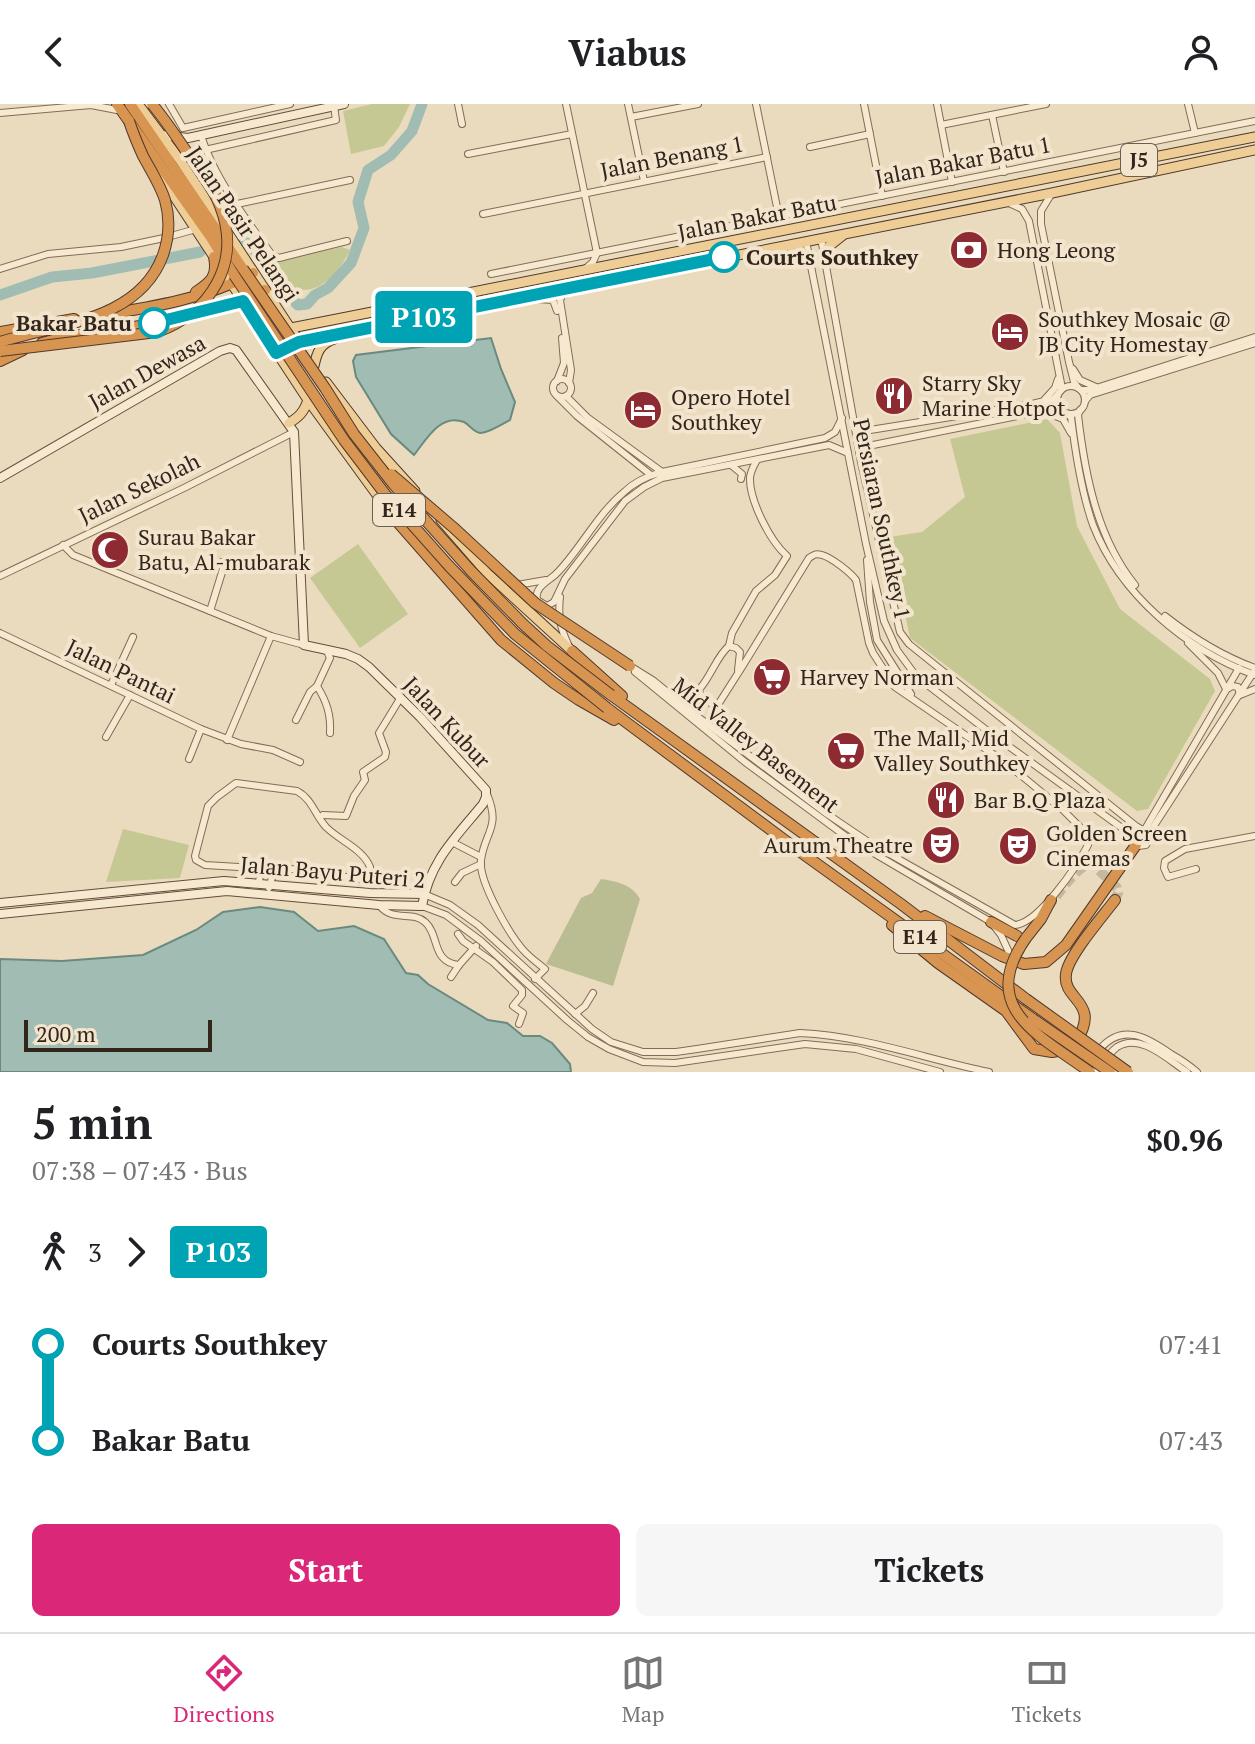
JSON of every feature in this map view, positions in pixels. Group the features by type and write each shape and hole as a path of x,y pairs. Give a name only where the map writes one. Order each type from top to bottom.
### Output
{"highway":[{"name":"E14","path":"130,104 354,434 394,485 523,624 661,733 901,904 1128,1072"},
{"path":"0,351 157,332 187,318 199,309 212,292 226,256 224,216 211,188 152,104"},
{"name":"E14","path":"115,106 129,121 210,236 344,440 385,494 515,634 607,708 806,856 1110,1072"},
{"path":"0,342 96,316 145,286 158,266 168,235 168,214 159,185 129,121"},
{"path":"188,298 213,277 216,270 214,257"},
{"path":"0,332 188,298 253,273"},
{"path":"0,361 24,349 59,338 134,327 243,301 265,290"},
{"path":"374,460 535,603 630,666"},
{"path":"380,499 501,640 579,700 657,744"},
{"path":"572,651 661,733"},
{"path":"901,904 1024,964 1046,962 1066,945 1132,841"},
{"path":"806,856 938,963 1006,1011 1030,1045 1042,1051 1065,1050 1076,1043 1083,1032 1085,1020 1082,1005 1068,988 1066,973 1072,959 1115,900"},
{"path":"1051,900 1041,919 1022,937 1008,978 1009,994 1014,1009 1031,1029 1093,1072"},
{"path":"991,922 1022,937"}],"main road":[{"name":"Jalan Pasir Pelangi","path":"138,104 180,160 314,366 376,448 500,586 572,651"},
{"name":"Jalan Pasir Pelangi","path":"115,106 276,353 380,499"},
{"name":"Jalan Bakar Batu","path":"268,341 291,328 1255,137"},
{"name":"Jalan Bakar Batu","path":"821,238 1255,150"},
{"name":"Jalan Bakar Batu","path":"276,353 299,342 787,245 809,237 818,227 833,221"},
{"path":"789,230 821,238"},
{"path":"825,256 832,243 848,233"},
{"path":"787,245 809,258"},
{"path":"283,316 297,321 327,321"},
{"path":"314,366 318,350 324,344 359,330"},
{"path":"291,428 308,400"}],"street":[{"path":"0,113 91,104 115,106"},
{"path":"169,104 188,138"},
{"path":"183,128 291,104 294,115"},
{"path":"162,135 188,138 344,104"},
{"path":"458,104 462,124"},
{"path":"566,104 597,253 600,258 614,264"},
{"path":"628,104 644,181"},
{"path":"631,117 698,104"},
{"path":"756,104 779,217"},
{"path":"864,104 882,196"},
{"path":"937,104 952,182"},
{"path":"941,125 992,115 1004,108 1046,104"},
{"path":"1188,104 1195,133"},
{"path":"205,150 336,120 334,106"},
{"path":"992,115 1004,172"},
{"name":"Jalan Bakar Batu 1","path":"491,274 1255,121"},
{"path":"468,154 572,134"},
{"path":"810,147 870,134"},
{"path":"201,135 218,175 275,258 347,241"},
{"path":"180,160 181,149 188,138"},
{"name":"Jalan Benang 1","path":"483,214 767,157"},
{"path":"237,204 350,180"},
{"path":"1052,193 1041,211 1041,224 1069,362 1074,382 1085,401"},
{"path":"1006,202 1022,209 1029,221 1058,370 1060,392 1057,403 1071,417 1076,456 1092,523 1106,553 1124,579 1218,673 1226,689"},
{"path":"0,269 48,254 121,247 198,232"},
{"name":"Persiaran Southkey 1","path":"809,237 809,258 866,544 884,621 897,650 916,676 1132,841"},
{"name":"Persiaran Southkey 1","path":"821,238 861,462 900,632 909,644 1143,829"},
{"path":"582,271 591,265 597,253"},
{"path":"557,396 566,396 571,392 561,297 600,281"},
{"path":"515,299 551,299 556,305 564,356 553,389 577,416 651,475"},
{"path":"825,334 837,331"},
{"path":"1240,666 1174,623 1140,592 1120,567 1099,520 1078,415 1090,395 1101,390 1255,340"},
{"name":"Jalan Dewasa","path":"0,478 230,348 242,355 291,428"},
{"path":"1069,362 1080,380 1101,390"},
{"path":"1042,401 1057,384 1058,370"},
{"path":"557,381 569,383"},
{"path":"864,431 1053,399 1069,386 1101,390"},
{"path":"1079,425 1084,412 1101,390"},
{"path":"566,396 588,418 662,472"},
{"path":"861,462 863,455 873,445 1042,411 1055,409 1071,414 1080,410"},
{"path":"1042,411 1063,419 1073,436"},
{"path":"842,418 830,437 662,472 634,483 619,496 553,577 537,591 537,600 543,605 551,605 565,579 625,501 662,478 829,445 848,453"},
{"path":"854,420 864,431 864,440 873,445"},
{"path":"63,545 73,555 271,636 304,645 291,428"},
{"name":"Jalan Sekolah","path":"0,576 184,488 291,428"},
{"path":"674,696 688,698 698,692 721,653 729,646 732,633 756,591 775,575 787,556 778,549 758,511 750,477 757,460"},
{"path":"731,465 742,474 741,479"},
{"path":"866,544 870,602 877,640 913,697"},
{"path":"630,666 674,696 702,720 827,814 870,843 1015,925 1027,922 1051,900 1088,845 1084,831 1022,776 895,687 873,653 856,580 852,574 821,554 809,558 716,708 713,715 722,734"},
{"path":"210,611 223,569 222,562"},
{"path":"500,586 539,582 553,577"},
{"path":"560,590 559,621 572,651"},
{"path":"1143,829 1149,840 1141,847 1132,841 1136,832 1143,829 1254,672 1211,654 1173,628"},
{"name":"Jalan Pantai","path":"0,633 201,729 227,740 273,750 300,762"},
{"path":"227,740 271,636"},
{"path":"111,685 133,637"},
{"name":"Jalan Kubur","path":"304,645 358,659 401,697 486,790 483,804 434,866 422,906"},
{"path":"729,646 740,652 738,674"},
{"path":"296,720 330,658 327,651"},
{"name":"Mid Valley Basement","path":"630,666 745,762 838,831 946,896"},
{"path":"1143,829 1240,666"},
{"path":"317,686 331,716 330,733"},
{"path":"1226,689 1238,687 1240,695"},
{"path":"1240,695 1255,689"},
{"path":"698,692 716,708"},
{"path":"106,737 130,695"},
{"path":"323,815 346,816 365,780 363,772 385,757 379,733 401,697"},
{"path":"189,759 201,729"},
{"path":"259,884 260,872 256,868 205,865 195,856 208,806 236,783 297,791 304,795 324,825 365,858 370,867 366,877 360,879 277,867 269,890 264,894"},
{"path":"486,790 493,825 481,861 483,877 513,936 526,953 545,969 535,979"},
{"path":"1196,869 1168,877 1165,861 1185,849 1254,837 1255,846"},
{"path":"452,842 481,861"},
{"path":"455,882 462,873 481,861"},
{"path":"915,869 946,896 991,922 1012,959"},
{"name":"Jalan Bayu Puteri 2","path":"0,903 224,881 370,893 424,894 450,905 478,925 535,979 611,1042 643,1052 697,1049 800,1033 821,1034 858,1039 989,1072"},
{"name":"Jalan Bayu Puteri 2","path":"0,914 227,891 422,906 446,915 481,941 588,1037 643,1062 675,1063 805,1044 856,1049 940,1072"},
{"path":"379,905 391,915 423,919 441,955 459,965"},
{"path":"458,934 522,990 522,995 513,1006 523,1013 519,1024"},
{"path":"451,977 481,941"},
{"path":"575,1014 593,993"},
{"path":"1082,1072 1106,1041 1134,1034 1149,1039 1197,1072"},
{"path":"1093,1072 1114,1050 1129,1043 1139,1043 1187,1072"}],"green space":[{"path":"372,104 410,104 399,127 384,146 351,154 343,111"},
{"path":"342,247 350,250 333,275 308,290 288,284 275,268 276,260"},
{"path":"1047,419 1060,433 1077,526 1120,609 1210,679 1215,691 1148,809 1137,811 910,638 889,537 922,532 965,497 950,439"},
{"path":"358,544 408,614 360,648 310,578"},
{"path":"123,829 189,845 180,878 106,882"},
{"path":"601,879 629,887 640,899 613,986 546,964 581,898 592,893"}],"water":[{"path":"491,338 515,402 510,420 480,433 464,422 448,421 434,430 414,455 391,434 356,377 353,361 356,355"},
{"path":"260,907 294,912 318,931 354,926 384,939 406,973 418,975 488,1020 507,1023 523,1036 540,1036 552,1043 570,1064 571,1072 0,1072 0,959 62,961 143,955 196,930 223,912"}],"waterway":[{"path":"241,244 247,243 265,261 279,286 298,305 307,304 328,288 351,263 364,228 358,202 368,170 391,155 412,131 422,104"},
{"path":"0,295 52,277 92,273 200,252"}],"tunnel":[{"path":"1047,908 1074,875 1092,863 1117,888 1115,900"}],"bus line":[{"name":"P103","path":"154,323 243,301 276,353 299,342 724,257"}],"place":[{"name":"Hong Leong","path":"969,250"},
{"name":"Courts Southkey","path":"724,257"},
{"name":"Bakar Batu","path":"154,323"},
{"name":"Southkey Mosaic @ JB City Homestay","path":"1010,332"},
{"name":"Starry Sky Marine Hotpot","path":"894,396"},
{"name":"Opero Hotel Southkey","path":"643,410"},
{"name":"Surau Bakar Batu, Al-mubarak","path":"110,550"},
{"name":"Harvey Norman","path":"772,677"},
{"name":"The Mall, Mid Valley Southkey","path":"846,751"},
{"name":"Bar B.Q Plaza","path":"946,800"},
{"name":"Aurum Theatre","path":"941,845"},
{"name":"Golden Screen Cinemas","path":"1018,846"}]}
